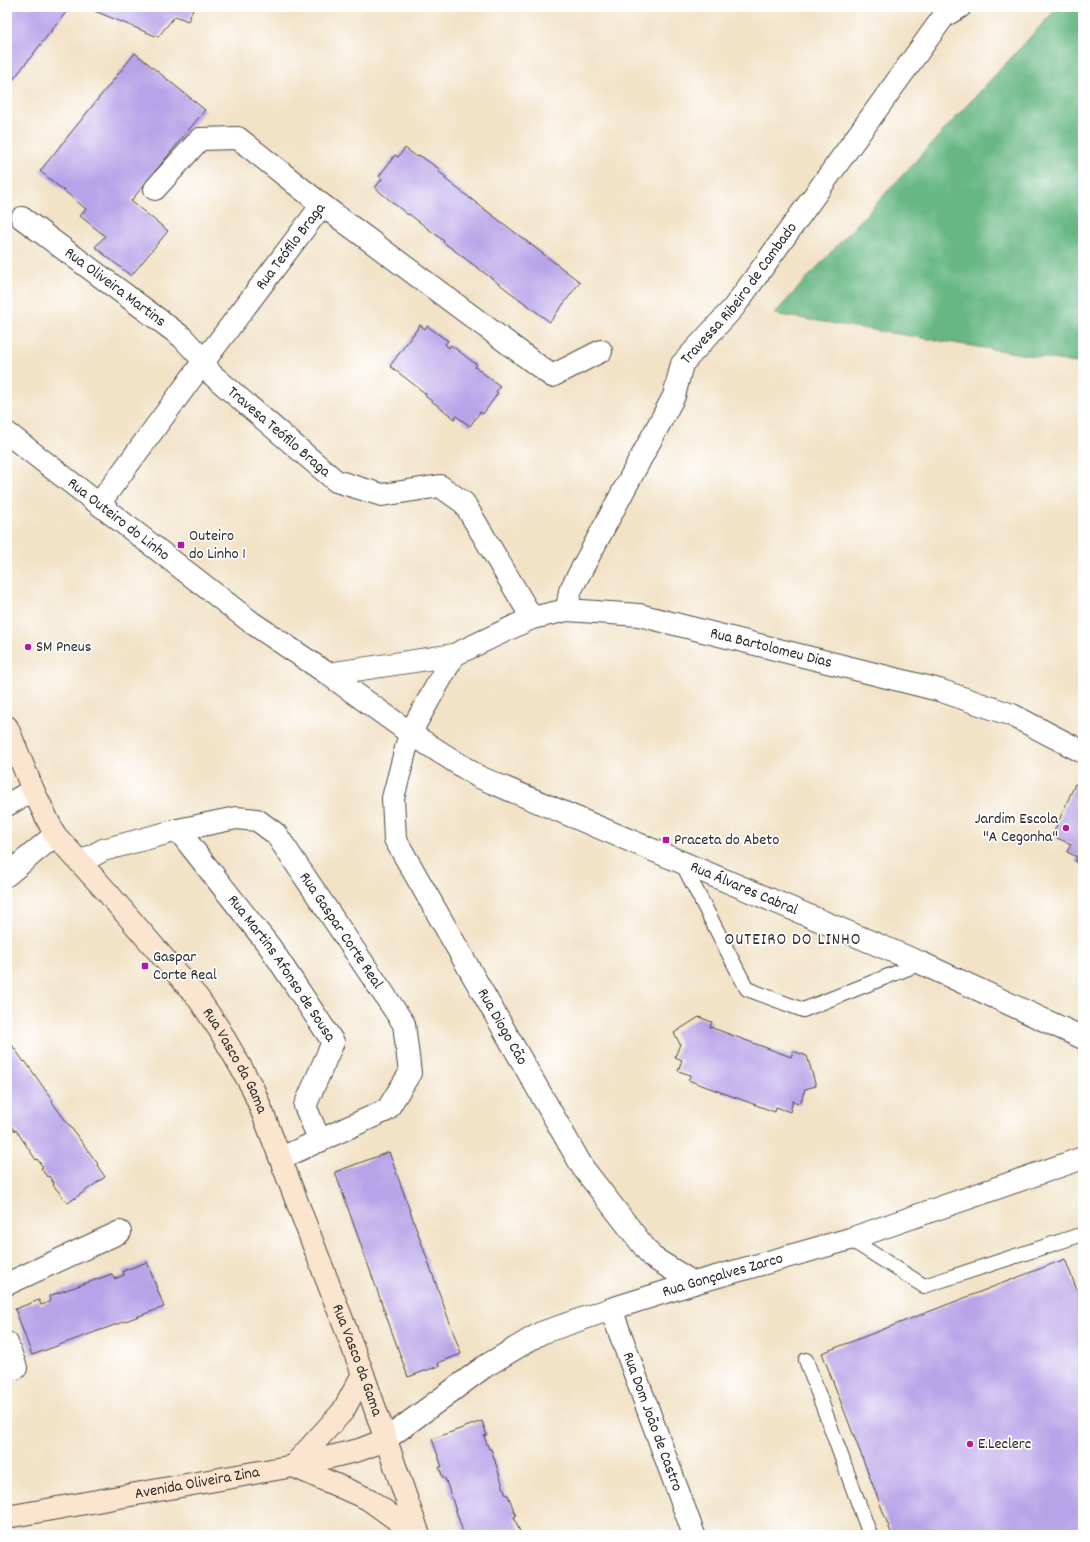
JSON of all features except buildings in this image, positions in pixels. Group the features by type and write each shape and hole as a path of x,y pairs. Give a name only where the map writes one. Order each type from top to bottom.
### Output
{"street":[{"name":"Travessa Ribeiro de Cambado","path":"567,610 570,591 674,396 682,364 734,307 944,16 960,7"},
{"path":"155,189 200,139 238,138 322,205"},
{"name":"Rua Teófilo Braga","path":"98,504 204,360 322,205 552,376 601,351"},
{"name":"Rua Oliveira Martins","path":"22,218 182,337 204,360"},
{"name":"Travesa Teófilo Braga","path":"204,360 210,373 336,480 382,495 440,486 464,503 532,618"},
{"name":"Rua Outeiro do Linho","path":"7,433 251,622 328,674 410,733"},
{"name":"Rua Bartolomeu Dias","path":"328,674 454,655 532,618 567,610 638,615 939,690 1012,715 1083,752"},
{"name":"Rua Diogo Cão","path":"454,655 410,733 393,798 395,839 583,1168 652,1257 694,1283"},
{"name":"Rua Vasco da Gama","path":"7,727 33,790 55,835 198,998 219,1029 253,1089 281,1158 363,1374 419,1535"},
{"name":"Rua Álvares Cabral","path":"410,733 479,777 921,963 1083,1038"},
{"path":"7,805 33,790"},
{"name":"Rua Gaspar Corte Real","path":"80,862 104,850 178,830 236,818 257,820 276,834 404,1024 410,1074 387,1110 281,1158"},
{"name":"Rua Martins Afonso de Sousa","path":"178,830 270,946 333,1042 305,1106 320,1141"},
{"path":"7,875 55,835"},
{"name":"Rua Gonçalves Zarco","path":"385,1440 484,1367 541,1333 694,1283 850,1239 1083,1158"},
{"path":"7,1284 120,1232"},
{"name":"Rua Dom João de Castro","path":"611,1309 694,1535"},
{"path":"7,1344 16,1368"},
{"path":"363,1374 343,1411 293,1466 368,1499 419,1535"},
{"name":"Avenida Oliveira Zina","path":"7,1517 293,1466 359,1450 385,1440"}],"lane":[{"path":"682,863 747,989 802,1010 921,963"},
{"path":"850,1239 924,1286 1083,1234"},
{"path":"806,1360 869,1532 868,1535"}],"green space":[{"path":"1058,7 1083,7 1083,364 774,314"}],"place":[{"name":"Outeiro do Linho 1","path":"181,545"},
{"name":"SM Pneus","path":"28,647"},
{"name":"Jardim Escola \"A Cegonha\"","path":"1066,828"},
{"name":"Praceta do Abeto","path":"666,840"},
{"name":"Gaspar Corte Real","path":"145,966"},
{"name":"E.Leclerc","path":"970,1444"}],"district":[{"name":"OUTEIRO DO LINHO","path":"793,941"}]}
